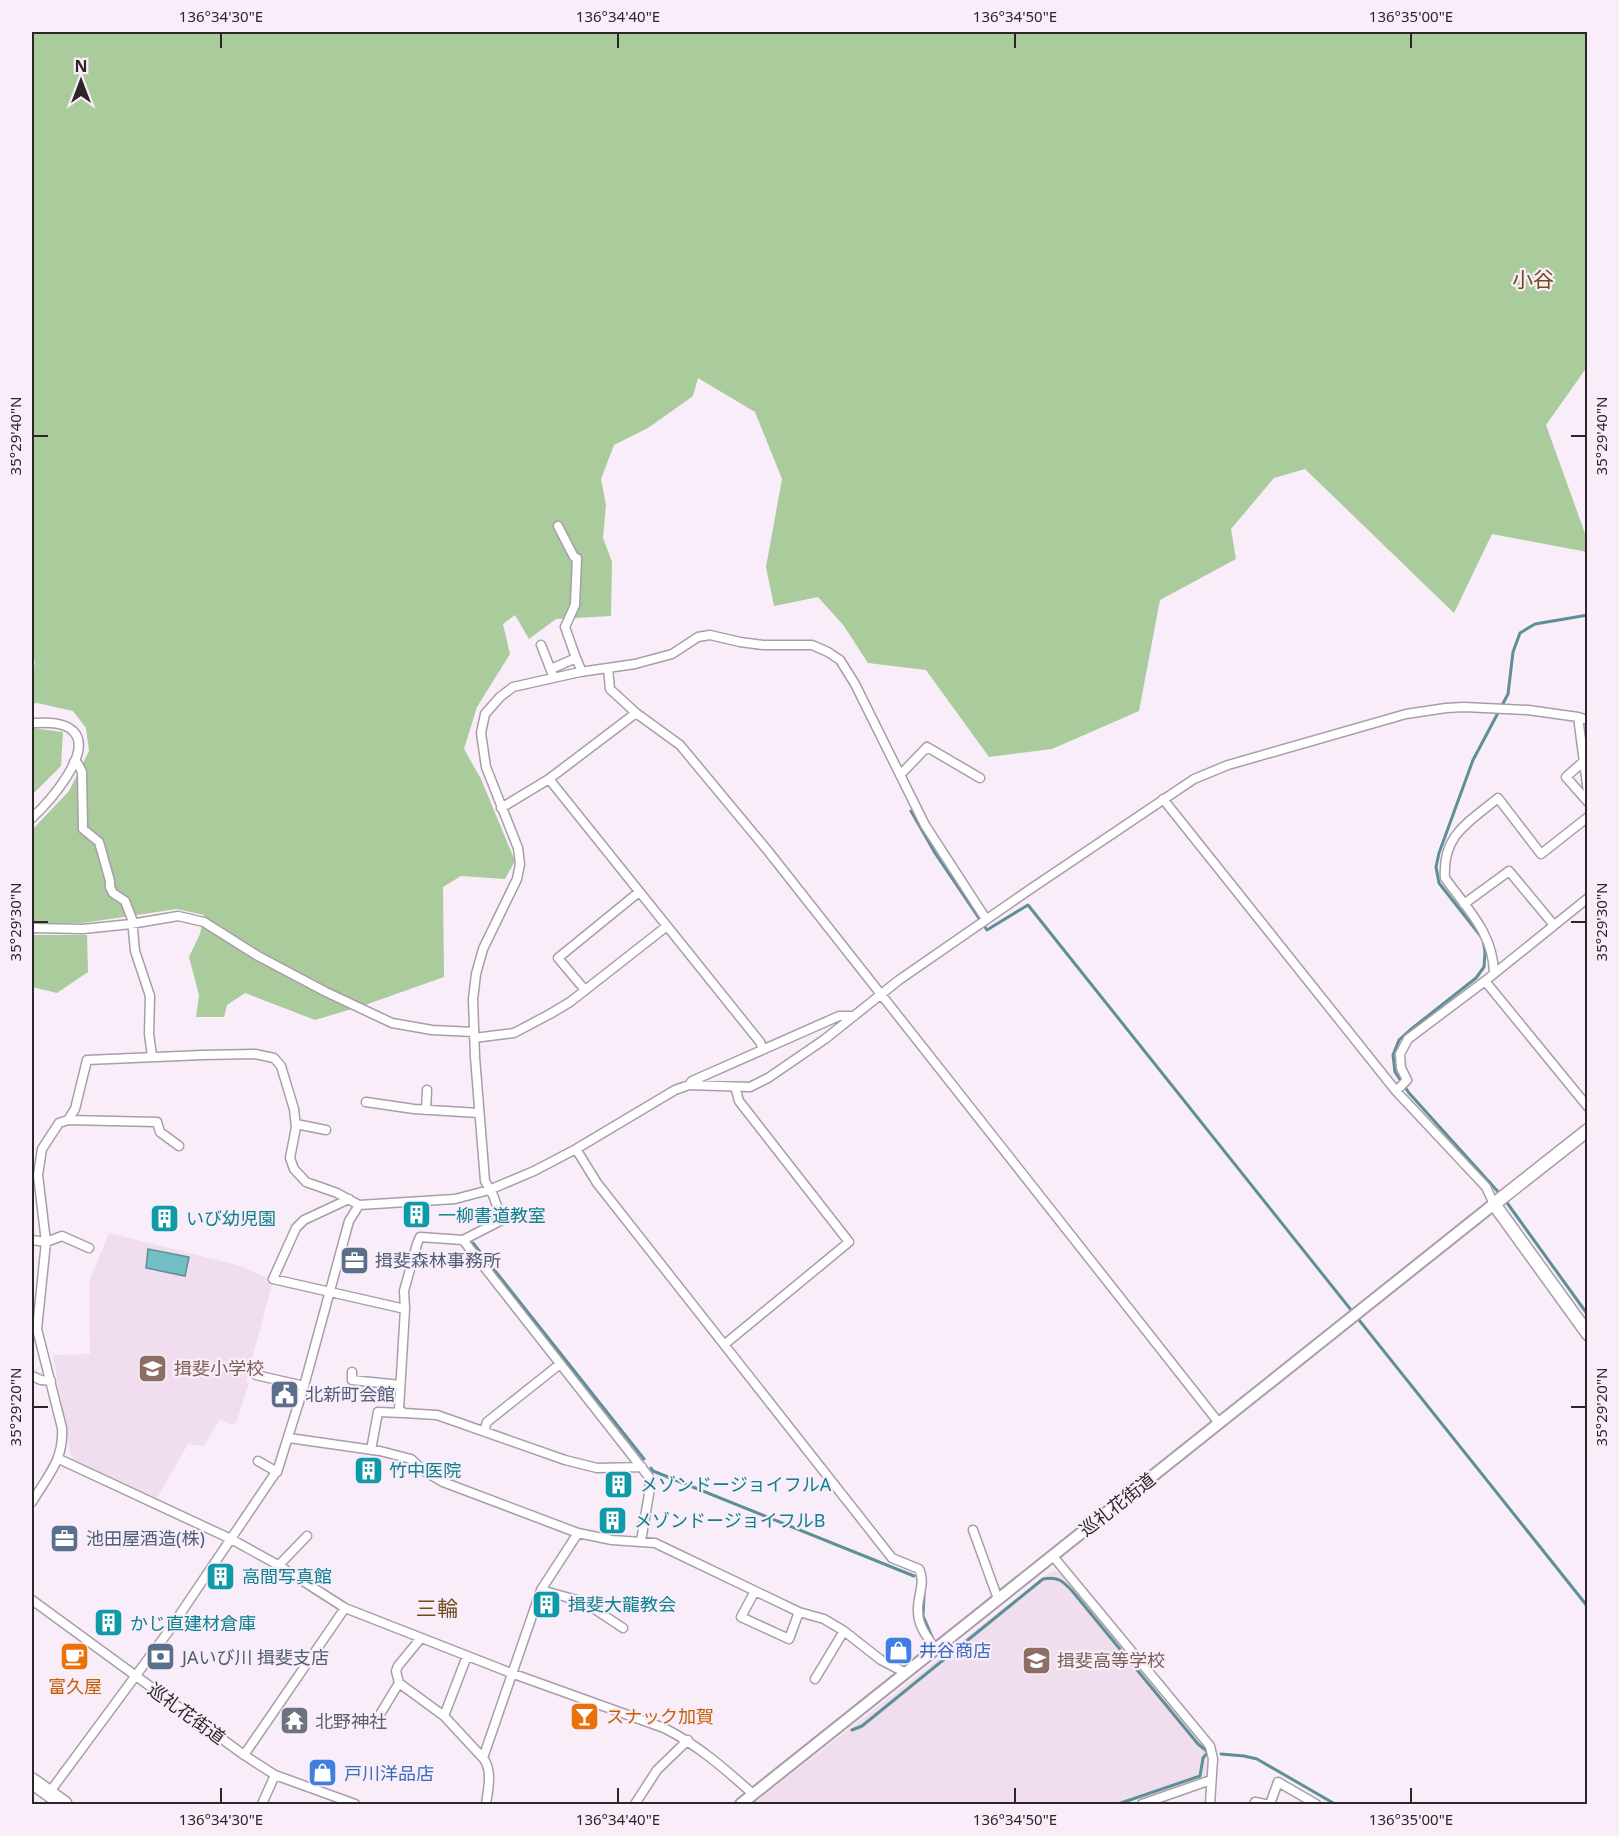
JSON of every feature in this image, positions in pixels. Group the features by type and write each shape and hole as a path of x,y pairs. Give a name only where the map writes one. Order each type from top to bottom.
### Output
{"highway":[{"path":"32,1780 64,1804"}],"main road":[{"path":"1587,1130 1494,1204 1587,1334"}],"street":[{"path":"558,526 570,551 577,558 575,605 565,627 582,672"},
{"path":"404,1413 399,1409 404,1291 420,1237 463,1240 502,1220 485,1181 473,999 476,974 483,949 517,879 520,864 518,848 486,767 481,733 485,714 500,697 513,687 582,672 635,664 672,654 698,637 710,635 763,645 812,645 840,660 855,684 925,825 986,919"},
{"path":"541,645 551,669 551,679"},
{"path":"551,669 576,658"},
{"path":"608,668 610,689 636,713 680,746 768,851 1219,1423"},
{"path":"68,1120 75,1109 87,1060 255,1054 274,1058 281,1066 294,1109 296,1124 290,1158 294,1169 306,1182 359,1205 455,1199 489,1190 534,1171 576,1149 675,1090 689,1085 750,1088 768,1078 825,1040 880,994 986,919 1194,779 1228,765 1406,714 1464,706 1528,710 1587,720"},
{"path":"501,808 549,779 636,713"},
{"path":"1578,717 1587,792"},
{"path":"32,723 61,724 74,731 79,750 61,785 32,818"},
{"path":"900,775 927,747 980,778"},
{"path":"1584,761 1566,777 1587,802"},
{"path":"74,762 78,764 82,772 83,829 99,842 110,887 125,901 132,919 135,951 150,996 149,1034 152,1056"},
{"path":"549,779 760,1042 763,1049"},
{"path":"1494,973 1494,958 1488,938 1445,878 1444,867 1448,846 1459,830 1498,798 1541,854 1587,817"},
{"path":"1163,799 1396,1091 1486,1187 1494,1204"},
{"path":"1464,904 1509,871 1553,924"},
{"path":"585,990 558,958 639,892"},
{"path":"1396,1091 1407,1080 1401,1068 1400,1054 1408,1040 1485,981 1587,897"},
{"path":"32,928 83,928 131,924 178,916 204,922 258,957 392,1023 474,1035 514,1033 550,1014 585,990 667,926"},
{"path":"1485,981 1587,1107"},
{"path":"689,1085 692,1081 839,1016 854,1016"},
{"path":"426,1110 428,1090"},
{"path":"725,1344 849,1242 739,1101 736,1090"},
{"path":"366,1102 426,1110 479,1113"},
{"path":"32,1502 59,1458 63,1444 62,1428 37,1329 46,1242 38,1175 42,1149 59,1123 68,1120 157,1122 160,1132 179,1146"},
{"path":"296,1124 326,1130"},
{"path":"576,1149 597,1183 892,1558 919,1569 922,1576 918,1612 922,1629 936,1650"},
{"path":"349,1199 304,1220 296,1228 273,1280 405,1309"},
{"name":"巡礼花街道","path":"741,1804 1494,1204"},
{"path":"49,1793 168,1632 277,1472 304,1386 349,1221 359,1205"},
{"path":"32,1240 46,1242 62,1236 89,1248"},
{"path":"463,1240 649,1477 650,1488 641,1541"},
{"path":"484,1431 487,1422 560,1364"},
{"path":"352,1372 352,1380 400,1385"},
{"path":"256,1375 304,1386"},
{"path":"32,1376 51,1381"},
{"path":"371,1450 378,1412 437,1415 565,1460 597,1468 642,1467"},
{"path":"289,1438 371,1450 411,1459 424,1471 443,1482 578,1533 612,1540 656,1543 799,1611 824,1619 844,1631 881,1660 906,1673"},
{"path":"59,1458 231,1539 279,1565 345,1608 511,1673 664,1728 688,1740 706,1753 753,1794"},
{"path":"258,1461 277,1472"},
{"path":"974,1530 998,1599"},
{"path":"483,1758 541,1590 578,1533"},
{"path":"279,1565 307,1536"},
{"path":"1052,1555 1210,1746 1213,1760 1210,1804"},
{"path":"541,1590 584,1602 623,1628"},
{"path":"755,1591 741,1617 789,1639 799,1611"},
{"name":"巡礼花街道","path":"32,1600 244,1755 275,1775 355,1804"},
{"path":"244,1755 345,1608"},
{"path":"815,1679 844,1631"},
{"path":"421,1638 398,1666 396,1671 399,1683 444,1716 488,1764 489,1781 486,1804"},
{"path":"444,1716 467,1656"},
{"path":"379,1716 399,1683"},
{"path":"635,1804 657,1770 688,1740"},
{"path":"262,1804 275,1775"},
{"path":"1142,1804 1211,1780"},
{"path":"1254,1804 1255,1802 1268,1804 1278,1782 1316,1804"}],"shaded area":[{"name":"揖斐小学校","path":"109,1233 241,1266 273,1281 246,1381 249,1383 236,1423 230,1424 220,1419 204,1446 188,1444 157,1498 74,1460 70,1453 53,1355 90,1354 89,1282"},
{"name":"揖斐高等学校","path":"1051,1571 1066,1576 1205,1744 1208,1775 1124,1804 753,1804"}],"green space":[{"path":"32,32 1587,32 1587,367 1546,425 1587,539 1587,552 1492,534 1454,613 1305,469 1274,478 1231,529 1236,559 1160,600 1139,711 1052,749 989,757 926,670 868,663 844,626 818,597 774,606 766,567 782,479 755,412 698,378 693,396 648,428 614,445 601,479 606,505 603,538 612,562 611,616 556,619 529,639 515,615 503,624 510,654 477,707 464,749 481,779 515,861 505,879 461,876 443,887 444,977 315,1020 245,993 227,1005 224,1017 196,1017 199,995 189,957 200,934 204,915 177,909 83,923 32,923 32,830 69,791 89,751 86,728 73,711 37,703 32,704 32,669 35,664 32,650"},
{"path":"32,728 63,732 61,766 32,795"},
{"path":"32,935 87,935 88,972 57,993 32,987"}],"water":[{"path":"148,1249 189,1257 185,1276 146,1268"}],"waterway":[{"path":"1501,1195 1409,1093 1395,1072 1393,1055 1399,1040 1476,978 1484,967 1483,939 1439,883 1436,867 1473,760 1508,694 1513,652 1520,633 1535,624 1588,615"},
{"path":"911,811 935,853 987,930 1028,905 1588,1607"},
{"path":"1505,1200 1588,1315"},
{"path":"473,1243 644,1459"},
{"path":"651,1468 653,1471 914,1576"},
{"path":"852,1730 862,1726 1043,1579 1053,1578 1063,1582 1073,1592 1198,1744 1208,1752"},
{"path":"924,1595 923,1616 933,1639"},
{"path":"1118,1804 1200,1776 1203,1758 1208,1752"},
{"path":"1221,1754 1257,1759 1335,1804"}],"place":[{"name":"一柳書道教室","path":"417,1215"},
{"name":"いび幼児園","path":"165,1218"},
{"name":"揖斐森林事務所","path":"354,1260"},
{"name":"揖斐小学校","path":"153,1368"},
{"name":"北新町会館","path":"284,1394"},
{"name":"竹中医院","path":"368,1470"},
{"name":"メゾンドージョイフルA","path":"619,1484"},
{"name":"メゾンドージョイフルB","path":"613,1520"},
{"name":"池田屋酒造(株)","path":"65,1538"},
{"name":"高間写真館","path":"221,1576"},
{"name":"揖斐大龍教会","path":"547,1604"},
{"name":"かじ直建材倉庫","path":"109,1623"},
{"name":"井谷商店","path":"898,1650"},
{"name":"富久屋","path":"75,1657"},
{"name":"JAいび川 揖斐支店","path":"161,1657"},
{"name":"揖斐高等学校","path":"1036,1660"},
{"name":"スナック加賀","path":"585,1716"},
{"name":"北野神社","path":"294,1721"},
{"name":"戸川洋品店","path":"323,1773"}],"district":[{"name":"小谷","path":"1533,279"},
{"name":"三輪","path":"437,1608"}]}
